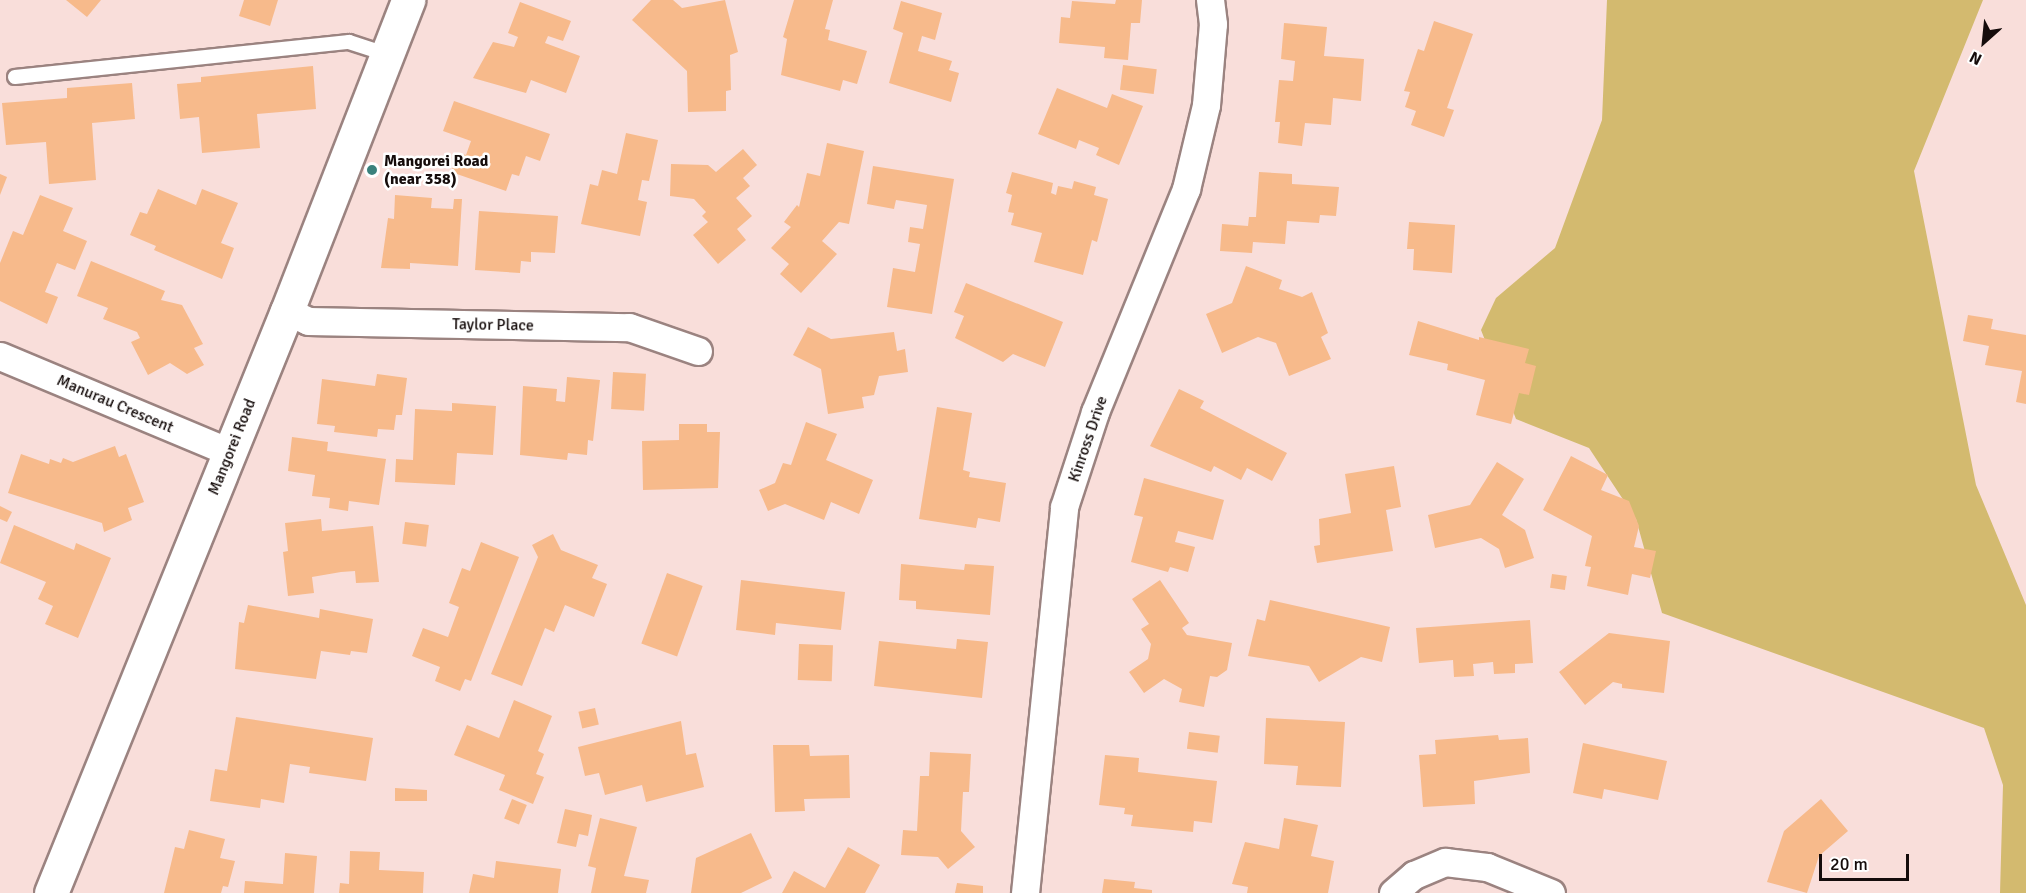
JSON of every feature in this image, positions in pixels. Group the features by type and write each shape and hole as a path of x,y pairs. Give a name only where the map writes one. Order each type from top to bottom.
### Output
{"street":[{"name":"Mangorei Road","path":"51,893 287,311 408,0"},
{"name":"Kinross Drive","path":"1025,893 1064,507 1095,412 1186,189 1206,105 1213,24 1210,0"},
{"name":"Taylor Place","path":"287,311 308,321 629,327 698,351"},
{"name":"Manurau Crescent","path":"0,356 230,452"},
{"path":"1393,893 1414,875 1444,862 1487,867 1551,893"}],"lane":[{"path":"15,77 349,42 387,54"}],"shaded area":[{"path":"1607,0 1983,0 1914,171 1976,485 2026,605 2026,893 2000,893 2003,785 1984,728 1662,613 1636,519 1589,448 1516,419 1481,330 1496,298 1555,248 1602,120"}],"building":[{"path":"66,0 101,0 87,17"},
{"path":"244,0 278,0 270,26 239,16"},
{"path":"651,0 673,0 682,8 725,0 738,52 730,55 731,90 726,91 726,111 688,112 687,71 632,20"},
{"path":"794,0 833,0 825,29 830,30 828,40 867,51 857,84 843,80 840,91 781,75 787,39 783,37"},
{"path":"1116,0 1142,0 1140,23 1131,23 1128,60 1104,58 1105,47 1059,43 1061,17 1070,18 1072,1 1115,4"},
{"path":"901,1 942,13 935,40 922,36 918,51 952,61 949,70 959,73 951,102 889,83 903,33 893,29"},
{"path":"520,2 571,21 563,41 548,36 545,43 580,56 566,93 531,80 526,93 473,78 493,42 514,47 518,37 508,33"},
{"path":"1434,21 1473,34 1447,108 1454,110 1444,137 1411,125 1416,111 1405,107 1410,92 1404,91 1418,49 1424,51"},
{"path":"1284,23 1327,27 1324,56 1364,59 1361,101 1333,98 1331,125 1305,123 1302,146 1278,143 1280,122 1275,122 1279,80 1293,81 1295,61 1281,59"},
{"path":"1123,65 1157,69 1154,94 1120,90"},
{"path":"313,66 316,109 257,114 260,148 202,153 199,117 180,119 177,84 201,82 201,77"},
{"path":"132,83 135,119 92,123 96,180 49,184 46,142 6,145 2,103 67,98 67,88"},
{"path":"1057,88 1107,108 1112,94 1143,106 1119,165 1096,155 1099,148 1079,140 1076,149 1038,134"},
{"path":"454,101 550,134 540,161 526,156 519,176 512,174 506,191 451,172 458,153 466,155 471,141 443,131"},
{"path":"626,133 658,140 649,181 642,180 638,200 647,202 640,236 581,224 590,184 598,186 602,170 617,174"},
{"path":"827,143 864,151 849,224 839,222 822,241 837,254 801,293 780,274 789,264 771,248 791,227 784,222 797,205 799,207 807,173 820,176"},
{"path":"743,149 757,165 743,178 750,186 736,198 752,216 737,229 746,240 718,264 693,235 708,222 702,216 706,212 694,199 670,196 671,164 708,165 716,172"},
{"path":"873,166 954,179 932,314 887,307 893,268 915,272 920,244 908,242 910,227 923,229 927,205 896,200 894,209 867,204"},
{"path":"1012,172 1053,183 1051,193 1056,195 1058,186 1072,189 1074,181 1096,187 1094,195 1108,199 1097,242 1092,240 1083,275 1034,262 1042,233 1011,225 1014,213 1008,212 1012,195 1006,193"},
{"path":"1259,172 1292,174 1292,184 1339,187 1336,216 1320,215 1319,223 1287,221 1285,244 1253,242 1252,253 1220,251 1222,224 1248,226 1249,217 1256,217"},
{"path":"0,174 7,177 0,195"},
{"path":"158,189 196,205 202,189 238,203 221,243 234,248 222,279 154,250 156,246 130,235 140,212 147,214"},
{"path":"40,195 73,208 63,231 87,241 75,270 57,263 45,292 58,297 47,324 0,301 0,263 13,231 23,235"},
{"path":"395,195 432,198 431,208 453,209 454,199 462,199 458,266 410,263 410,269 381,268 388,218 394,219"},
{"path":"479,211 558,216 555,253 531,252 531,262 521,261 520,273 475,270"},
{"path":"1409,222 1455,225 1452,273 1413,270 1414,249 1407,249"},
{"path":"91,261 165,291 161,300 182,305 203,344 194,348 204,365 187,374 170,363 148,375 131,342 140,338 137,332 103,319 108,308 77,296"},
{"path":"1246,266 1282,280 1279,289 1302,297 1312,292 1328,333 1321,337 1331,359 1289,376 1276,343 1258,337 1222,353 1206,314 1232,303"},
{"path":"966,283 1063,322 1045,367 1013,354 1003,362 955,338 964,316 954,312"},
{"path":"1968,315 1993,319 1991,329 2026,335 2026,404 2016,402 2022,371 1985,365 1989,346 1963,341"},
{"path":"1418,321 1479,340 1479,337 1529,349 1525,363 1536,366 1529,395 1519,393 1511,424 1476,415 1485,380 1447,370 1448,364 1409,355"},
{"path":"808,327 831,339 894,332 897,351 905,349 908,372 879,376 874,395 862,397 864,408 828,414 821,369 793,355"},
{"path":"613,372 646,374 644,411 611,409"},
{"path":"377,374 407,378 402,415 396,415 394,430 378,429 377,437 334,432 335,426 317,424 322,379 375,386"},
{"path":"567,377 600,380 593,441 588,440 587,455 568,453 567,460 520,455 523,386 557,389 556,401 565,402"},
{"path":"1179,389 1204,401 1200,408 1287,453 1272,481 1247,468 1241,480 1214,466 1211,472 1150,446"},
{"path":"452,403 496,406 493,455 457,453 455,485 395,482 396,459 413,460 415,409 452,411"},
{"path":"937,407 972,413 963,470 970,472 969,477 1006,483 1000,522 978,518 976,528 919,519"},
{"path":"806,422 837,434 826,460 873,480 859,514 831,502 824,520 785,504 768,511 759,490 775,483 783,463 791,465"},
{"path":"679,424 707,424 707,432 720,432 718,488 643,490 642,441 679,440"},
{"path":"292,437 328,442 327,451 386,459 379,505 349,501 348,511 329,508 330,498 312,496 315,475 288,471"},
{"path":"115,446 119,457 126,454 144,502 128,508 132,520 104,532 102,523 8,493 21,454 49,464 50,459 61,463 63,458 73,462"},
{"path":"1571,456 1608,475 1601,490 1629,501 1639,526 1634,547 1656,551 1650,578 1632,574 1628,595 1587,586 1591,567 1585,566 1592,536 1543,510"},
{"path":"1497,462 1524,479 1502,515 1525,530 1534,558 1505,568 1499,549 1481,538 1435,548 1428,515 1470,505"},
{"path":"1394,466 1401,507 1386,510 1393,551 1317,563 1314,546 1320,545 1319,519 1351,513 1345,474"},
{"path":"1144,478 1224,500 1213,540 1178,531 1175,542 1195,547 1188,572 1170,567 1168,572 1131,562 1143,517 1134,515"},
{"path":"0,506 12,512 7,522 0,519"},
{"path":"321,519 322,531 373,526 379,582 356,583 355,571 341,572 312,577 314,593 288,596 283,552 288,551 285,523"},
{"path":"405,522 429,525 426,547 402,544"},
{"path":"14,525 74,550 76,543 111,558 78,638 45,624 53,606 38,599 46,582 0,563"},
{"path":"553,534 561,550 598,565 592,578 607,584 594,617 565,605 554,632 545,628 522,686 491,674 538,557 532,545"},
{"path":"481,542 519,557 471,681 465,679 460,691 435,681 440,667 412,656 423,628 448,637 459,607 449,603 462,568 470,571"},
{"path":"901,564 964,570 965,564 994,566 990,615 916,609 916,601 899,600"},
{"path":"667,573 703,586 677,656 641,643"},
{"path":"1552,574 1567,576 1565,590 1550,588"},
{"path":"741,580 845,592 841,630 776,623 775,635 736,630"},
{"path":"1160,580 1189,623 1182,628 1187,635 1232,643 1227,670 1217,677 1210,676 1204,707 1179,702 1182,689 1164,679 1144,693 1129,672 1148,659 1151,644 1141,629 1149,624 1132,599"},
{"path":"1270,600 1390,627 1382,662 1361,657 1319,682 1309,666 1248,656 1257,619 1265,621"},
{"path":"248,605 319,618 320,609 373,619 367,653 351,651 350,655 321,651 316,679 235,669 239,622 244,623"},
{"path":"1530,620 1533,663 1515,664 1515,673 1494,674 1493,662 1473,664 1474,676 1454,677 1453,660 1419,663 1416,628"},
{"path":"1609,633 1670,641 1664,693 1622,688 1622,684 1613,682 1585,705 1559,672"},
{"path":"957,639 988,642 982,698 874,686 879,641 956,649"},
{"path":"799,644 833,645 832,681 798,680"},
{"path":"514,700 552,716 538,751 544,754 536,774 544,777 533,804 499,790 505,775 454,755 467,725 499,738"},
{"path":"595,708 599,725 582,728 578,712"},
{"path":"236,717 373,738 366,781 309,773 310,767 290,764 284,803 261,799 260,808 210,801 215,769 227,771"},
{"path":"1266,718 1345,722 1341,787 1296,785 1298,766 1264,764"},
{"path":"681,721 686,755 696,753 704,787 646,802 642,785 605,795 599,773 585,776 578,747"},
{"path":"1189,732 1220,736 1218,753 1187,749"},
{"path":"1498,735 1499,740 1528,738 1530,773 1474,781 1475,804 1423,807 1419,755 1436,754 1435,740"},
{"path":"1583,743 1667,761 1658,800 1604,789 1602,799 1573,793"},
{"path":"773,745 809,745 810,756 849,755 850,798 804,799 805,811 775,812"},
{"path":"930,752 971,754 969,792 963,792 961,831 975,847 948,869 938,857 901,855 903,830 917,831 920,776 929,776"},
{"path":"1105,755 1139,758 1138,772 1217,781 1212,823 1194,821 1193,832 1131,826 1133,815 1124,814 1125,808 1099,805"},
{"path":"395,788 427,790 427,801 395,801"},
{"path":"512,799 527,805 519,824 504,818"},
{"path":"1821,799 1848,831 1819,856 1807,893 1767,882 1784,831"},
{"path":"565,809 592,815 588,836 579,834 576,847 557,843"},
{"path":"600,818 637,827 624,876 649,880 646,893 591,893 596,868 588,866"},
{"path":"1284,818 1318,825 1311,856 1334,861 1328,893 1247,893 1248,887 1232,884 1245,842 1279,849"},
{"path":"189,830 225,839 220,858 235,861 228,887 223,886 221,893 164,893 175,847 184,849"},
{"path":"751,833 772,878 741,893 691,893 696,858"},
{"path":"848,847 880,865 865,893 782,893 794,871 825,888"},
{"path":"350,851 380,852 379,870 424,872 423,893 339,893 340,883 349,884"},
{"path":"285,853 317,856 314,893 244,893 245,881 283,884"},
{"path":"496,861 561,869 558,893 469,893 473,874 494,878"},
{"path":"1104,879 1135,882 1134,888 1152,890 1152,893 1102,893"},
{"path":"957,883 983,886 983,893 955,893"}],"place":[{"name":"Mangorei Road (near 358)","path":"372,170"}]}
